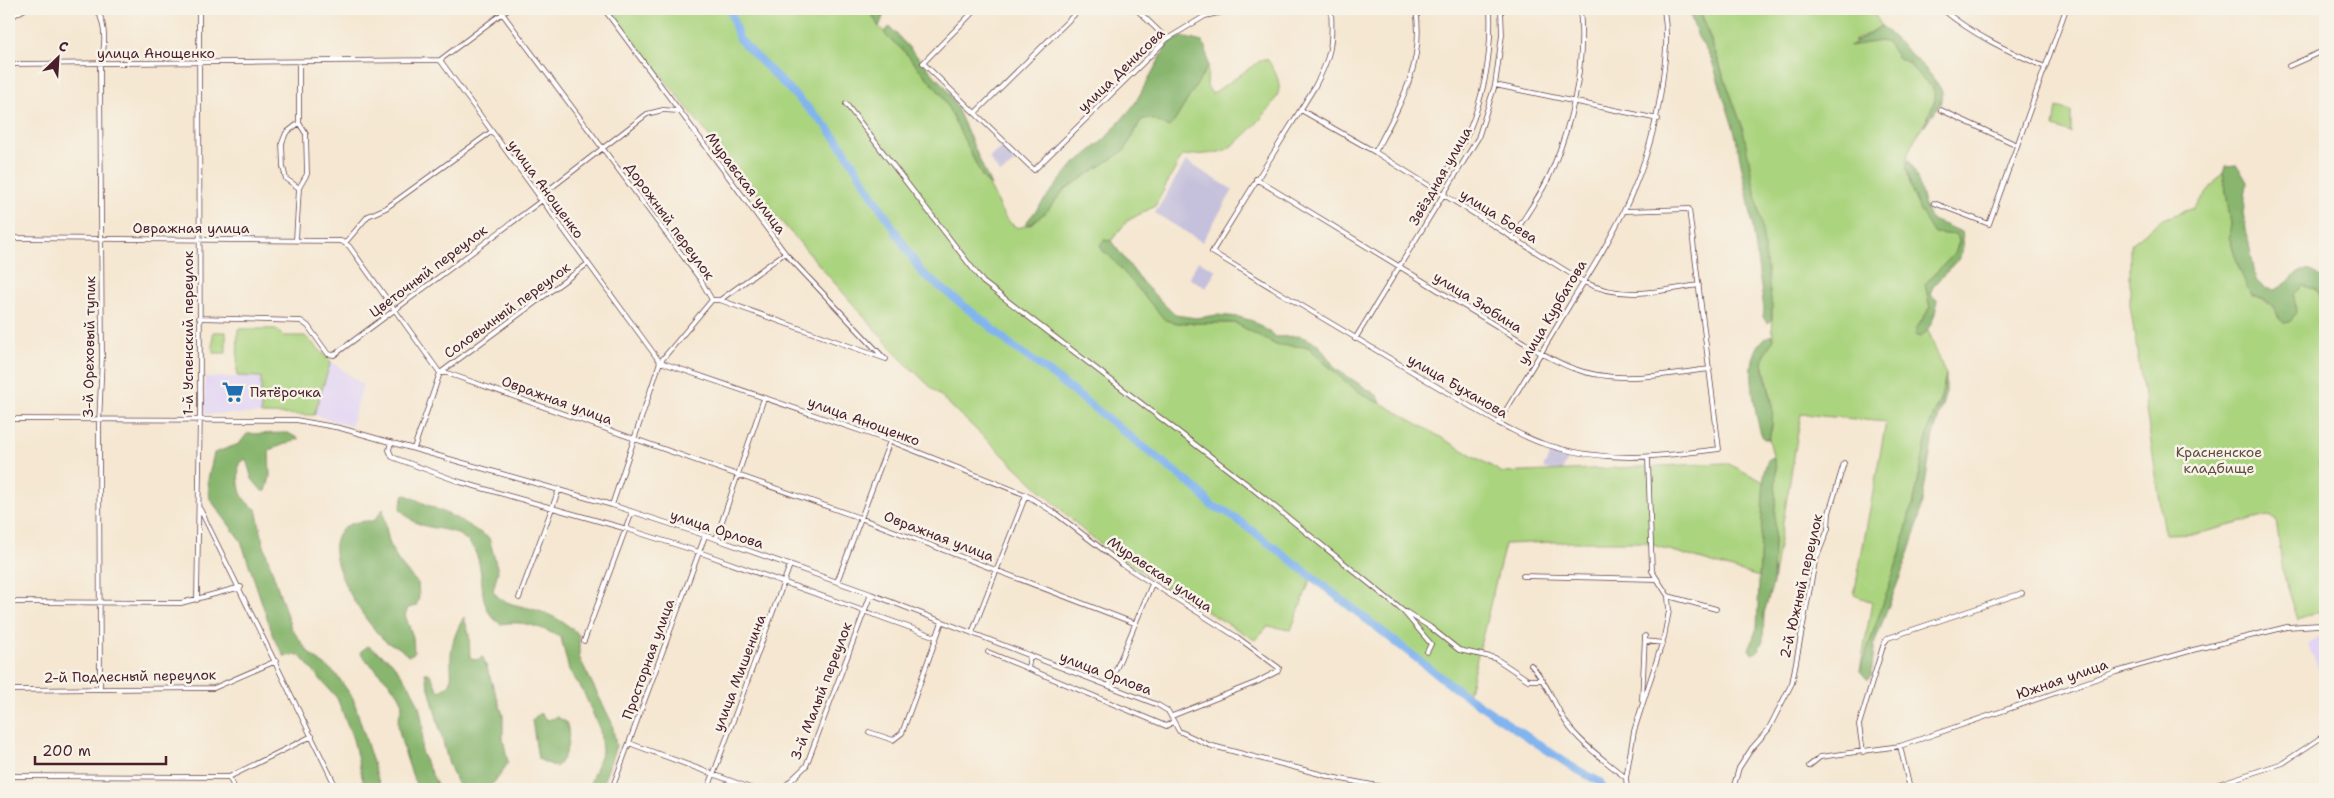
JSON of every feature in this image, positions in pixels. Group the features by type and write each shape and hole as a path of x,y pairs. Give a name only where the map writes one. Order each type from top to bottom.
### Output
{"street":[{"path":"9,18 25,9"},
{"name":"3-й Ореховый тупик","path":"97,9 104,22 103,54 100,64 102,356 100,420 100,688"},
{"name":"1-й Успенский переулок","path":"197,600 200,240 199,9"},
{"name":"Дорожный переулок","path":"499,9 700,279 712,300 720,300 886,359"},
{"path":"440,60 508,9"},
{"name":"Муравская улица","path":"604,9 785,254 886,359"},
{"path":"976,9 924,63 975,113 1080,9"},
{"path":"1136,9 1167,40"},
{"name":"улица Денисова","path":"975,113 1034,170 1167,40 1205,16 1237,9"},
{"path":"1256,180 1301,110 1328,62 1333,36 1332,9"},
{"path":"1375,152 1403,100 1414,71 1417,49 1416,9"},
{"name":"Звёздная улица","path":"1435,189 1468,133 1485,83 1491,34 1490,9"},
{"name":"Звёздная улица","path":"1355,339 1478,138 1495,85 1502,35 1501,9"},
{"path":"1512,238 1554,166 1574,102 1582,40 1580,9"},
{"name":"улица Курбатова","path":"1498,423 1584,282 1625,211 1638,182 1658,119 1668,39 1664,9"},
{"path":"1942,9 1961,25 1997,46 2044,66"},
{"path":"1934,203 1989,224 2066,9"},
{"path":"2289,66 2325,50"},
{"name":"улица Анощенко","path":"9,64 199,64 440,60 586,264 660,362 890,441 1026,495"},
{"path":"296,240 298,188 306,174 307,149 306,134 299,123 299,63"},
{"path":"1495,85 1658,119"},
{"path":"846,104 983,282 1248,485 1403,611 1430,627 1459,650 1495,658 1528,680 1543,680"},
{"name":"Цветочный переулок","path":"199,318 301,321 308,326 328,354 334,355 647,114 663,110 678,111"},
{"name":"улица Боева","path":"1301,110 1375,152 1584,282 1601,290 1627,295 1699,285"},
{"path":"1941,110 2017,145"},
{"path":"298,188 286,178 282,167 282,143 286,133 299,123"},
{"path":"414,448 440,373 345,243 368,216 386,208 490,132"},
{"name":"улица Буханова","path":"1256,180 1212,252 1498,423 1542,444 1613,458 1648,458 1719,449 1710,369"},
{"name":"улица Зюбина","path":"1256,180 1541,353 1574,369 1609,376 1651,376 1710,369"},
{"path":"1625,211 1689,209 1710,369"},
{"name":"Овражная улица","path":"9,238 296,240 345,243"},
{"path":"720,300 785,254"},
{"name":"Соловьиный переулок","path":"440,373 586,264"},
{"path":"612,505 660,362 712,300"},
{"name":"Овражная улица","path":"440,373 447,373 633,440 860,518 1134,623"},
{"path":"716,539 764,398"},
{"name":"улица Орлова","path":"9,419 296,420 319,423 558,489 716,539 871,594 1030,655 1158,705 1172,716"},
{"path":"837,582 890,441"},
{"name":"улица Орлова","path":"391,442 389,450 392,457 404,463 460,482 627,528 864,610 936,637"},
{"path":"1627,789 1626,778 1634,731 1664,637 1669,611 1668,596 1656,579 1651,560 1648,458"},
{"name":"2-й Южный переулок","path":"1733,789 1739,768 1752,748 1768,730 1792,683 1815,562 1828,529 1829,513 1844,463"},
{"path":"519,598 558,489"},
{"path":"972,633 1026,495"},
{"name":"Муравская улица","path":"1026,495 1152,584 1237,637 1277,665 1278,671 1257,682 1172,716"},
{"name":"1-й Успенский переулок","path":"199,507 241,587 338,789"},
{"path":"584,641 632,512"},
{"name":"Просторная улица","path":"612,789 705,536"},
{"name":"улица Мишенина","path":"708,789 790,565"},
{"path":"1523,576 1656,579"},
{"path":"1109,686 1152,584"},
{"path":"9,602 181,603 241,587"},
{"path":"1863,752 1859,725 1884,643 1888,638 2022,593"},
{"name":"3-й Малый переулок","path":"782,789 806,766 871,594"},
{"path":"1668,596 1716,609"},
{"path":"1403,611 1431,644 1427,652"},
{"path":"869,732 893,740 902,733 942,622"},
{"name":"Южная улица","path":"1809,766 1820,757 1900,746 2121,671 2287,627 2318,625 2325,622"},
{"path":"1642,707 1645,638 1662,643"},
{"path":"988,652 1166,726 1173,722"},
{"path":"1028,669 1030,655"},
{"name":"2-й Подлесный переулок","path":"9,690 214,688 276,661"},
{"path":"1531,665 1543,680 1570,727 1588,747 1626,778"},
{"path":"1172,716 1173,722 1179,731 1226,751 1331,777 1393,789"},
{"path":"2203,789 2283,763 2325,735"},
{"path":"9,776 229,777 312,736"},
{"path":"629,743 713,776 753,789"},
{"path":"1900,746 1910,789"},
{"path":"229,777 235,789"}],"shaded area":[{"path":"1003,146 1015,162 1000,174 989,158"},
{"path":"1186,161 1233,190 1202,242 1155,213"},
{"path":"1198,261 1216,270 1206,288 1189,278"},
{"path":"331,361 363,385 351,426 314,415"},
{"path":"205,377 261,377 261,414 205,414"},
{"path":"1552,450 1570,455 1561,473 1543,468"},
{"path":"2325,632 2325,682 2324,682 2308,645"}],"green space":[{"path":"609,9 873,9 873,16 879,27 903,50 942,95 1002,212 1011,224 1018,228 1031,224 1047,211 1064,190 1125,150 1141,120 1148,118 1174,122 1208,66 1207,86 1212,94 1263,59 1268,60 1274,70 1279,89 1272,105 1257,123 1225,150 1210,154 1182,156 1155,206 1127,221 1111,241 1104,240 1103,251 1109,254 1165,320 1178,323 1235,323 1276,345 1309,347 1333,371 1363,395 1381,403 1503,473 1727,463 1764,482 1759,577 1643,542 1505,544 1468,695 1311,578 1291,630 1268,626 1255,640 1154,580 1088,535 900,358 733,166"},
{"path":"873,9 886,9 879,27 873,16"},
{"path":"1688,9 1699,9 1743,129 1761,222 1772,307 1771,321 1767,323 1763,317 1764,309 1751,214 1735,133 1711,58 1698,37"},
{"path":"1700,9 1871,9 1882,26 1854,41 1881,41 1888,43 1898,58 1909,63 1935,92 1928,117 1909,151 1907,171 1917,203 1933,232 1957,235 1959,241 1955,253 1925,284 1930,308 1916,329 1921,336 1928,330 1946,375 1941,398 1929,427 1913,506 1910,511 1902,548 1860,671 1872,602 1854,595 1886,422 1801,414 1773,582 1776,468 1769,439 1772,427 1772,401 1763,363 1765,351 1773,341 1772,307 1743,129"},
{"path":"1882,26 1923,66 1943,93 1940,104 1924,127 1936,98 1932,86 1916,73 1909,63 1898,58 1888,43 1881,41 1849,46"},
{"path":"890,27 946,88 957,108 991,186 983,178 942,95 903,50 887,37 884,32"},
{"path":"1182,37 1202,42 1206,47 1208,66 1174,122 1169,127 1149,118 1141,120 1125,150 1064,190 1047,211 1031,224 1025,224 1072,166 1105,139 1134,105 1169,42"},
{"path":"2057,107 2071,111 2071,133 2054,127"},
{"path":"1909,160 1916,174 1930,219 1962,232 1963,244 1962,253 1958,260 1934,286 1930,294 1937,300 1936,311 1931,324 1921,337 1915,335 1916,329 1930,308 1925,284 1955,253 1959,241 1957,235 1933,233 1920,211 1911,188 1906,168"},
{"path":"2237,165 2247,182 2243,213 2256,280 2264,288 2274,290 2298,273 2309,271 2316,273 2325,280 2325,306 2315,289 2303,286 2294,294 2296,312 2290,322 2284,323 2271,304 2251,295 2240,271 2229,237 2231,224 2223,172 2225,166"},
{"name":"Красненское кладбище","path":"2223,172 2231,224 2229,237 2251,295 2268,303 2274,309 2279,319 2297,289 2303,286 2315,289 2325,306 2325,460 2318,464 2325,476 2325,609 2298,620 2283,572 2276,519 2267,516 2200,533 2165,534 2130,305 2130,245 2163,219 2194,208"},
{"path":"1104,240 1111,241 1143,283 1175,315 1196,318 1217,315 1239,317 1253,321 1276,337 1298,336 1305,338 1318,344 1336,369 1378,396 1381,403 1353,388 1309,347 1276,345 1235,323 1178,323 1165,320 1109,255 1103,251 1100,245"},
{"path":"238,329 276,329 283,336 305,336 331,361 314,415 261,414 261,377 237,376"},
{"path":"213,332 226,332 226,353 213,353"},
{"path":"1772,335 1773,341 1763,363 1772,405 1769,439 1764,439 1761,434 1755,404 1752,366 1760,343"},
{"path":"1946,375 1946,392 1933,436 1919,520 1903,569 1875,641 1871,676 1868,680 1860,671 1902,548 1910,511 1913,506 1929,427 1941,398"},
{"path":"288,433 299,439 269,450 270,477 266,491 262,491 252,479 246,459 239,463 240,489 245,500 256,509 264,546 291,628 310,654 335,673 353,698 381,789 365,789 353,739 337,698 299,655 284,656 274,638 241,541 210,499 208,480 214,453 239,444 247,434"},
{"path":"1773,457 1776,468 1773,583 1764,613 1763,641 1757,652 1752,654 1749,649 1757,628 1764,471 1768,460"},
{"path":"404,494 456,518 489,538 498,571 493,591 497,596 502,600 550,615 579,635 579,657 612,723 616,746 601,789 588,789 602,751 600,730 583,691 569,670 561,638 532,625 517,623 501,624 492,617 484,598 477,555 471,545 458,534 422,525 411,519 400,509"},
{"path":"383,509 392,550 396,558 418,583 419,598 416,606 408,608 405,615 413,637 414,653 408,656 398,647 384,640 359,609 339,569 335,550 338,535 350,524 374,521"},
{"path":"464,617 469,634 470,657 476,660 483,657 503,715 503,739 508,762 494,782 489,786 477,789 459,789 448,761 425,673 429,673 440,691 450,684 452,647"},
{"path":"368,646 391,661 410,686 419,706 423,726 421,752 439,789 418,789 400,736 398,722 402,705 401,699 360,652"},
{"path":"540,713 547,720 557,717 566,722 568,728 566,752 556,767 538,759 532,720"}],"waterway":[{"path":"730,9 739,39 823,123"},
{"path":"828,128 843,148 921,272 1011,345 1046,370 1198,490 1212,506 1227,512 1456,689 1574,768 1600,782 1604,789"}],"place":[{"name":"Пятёрочка","path":"233,392"}]}
